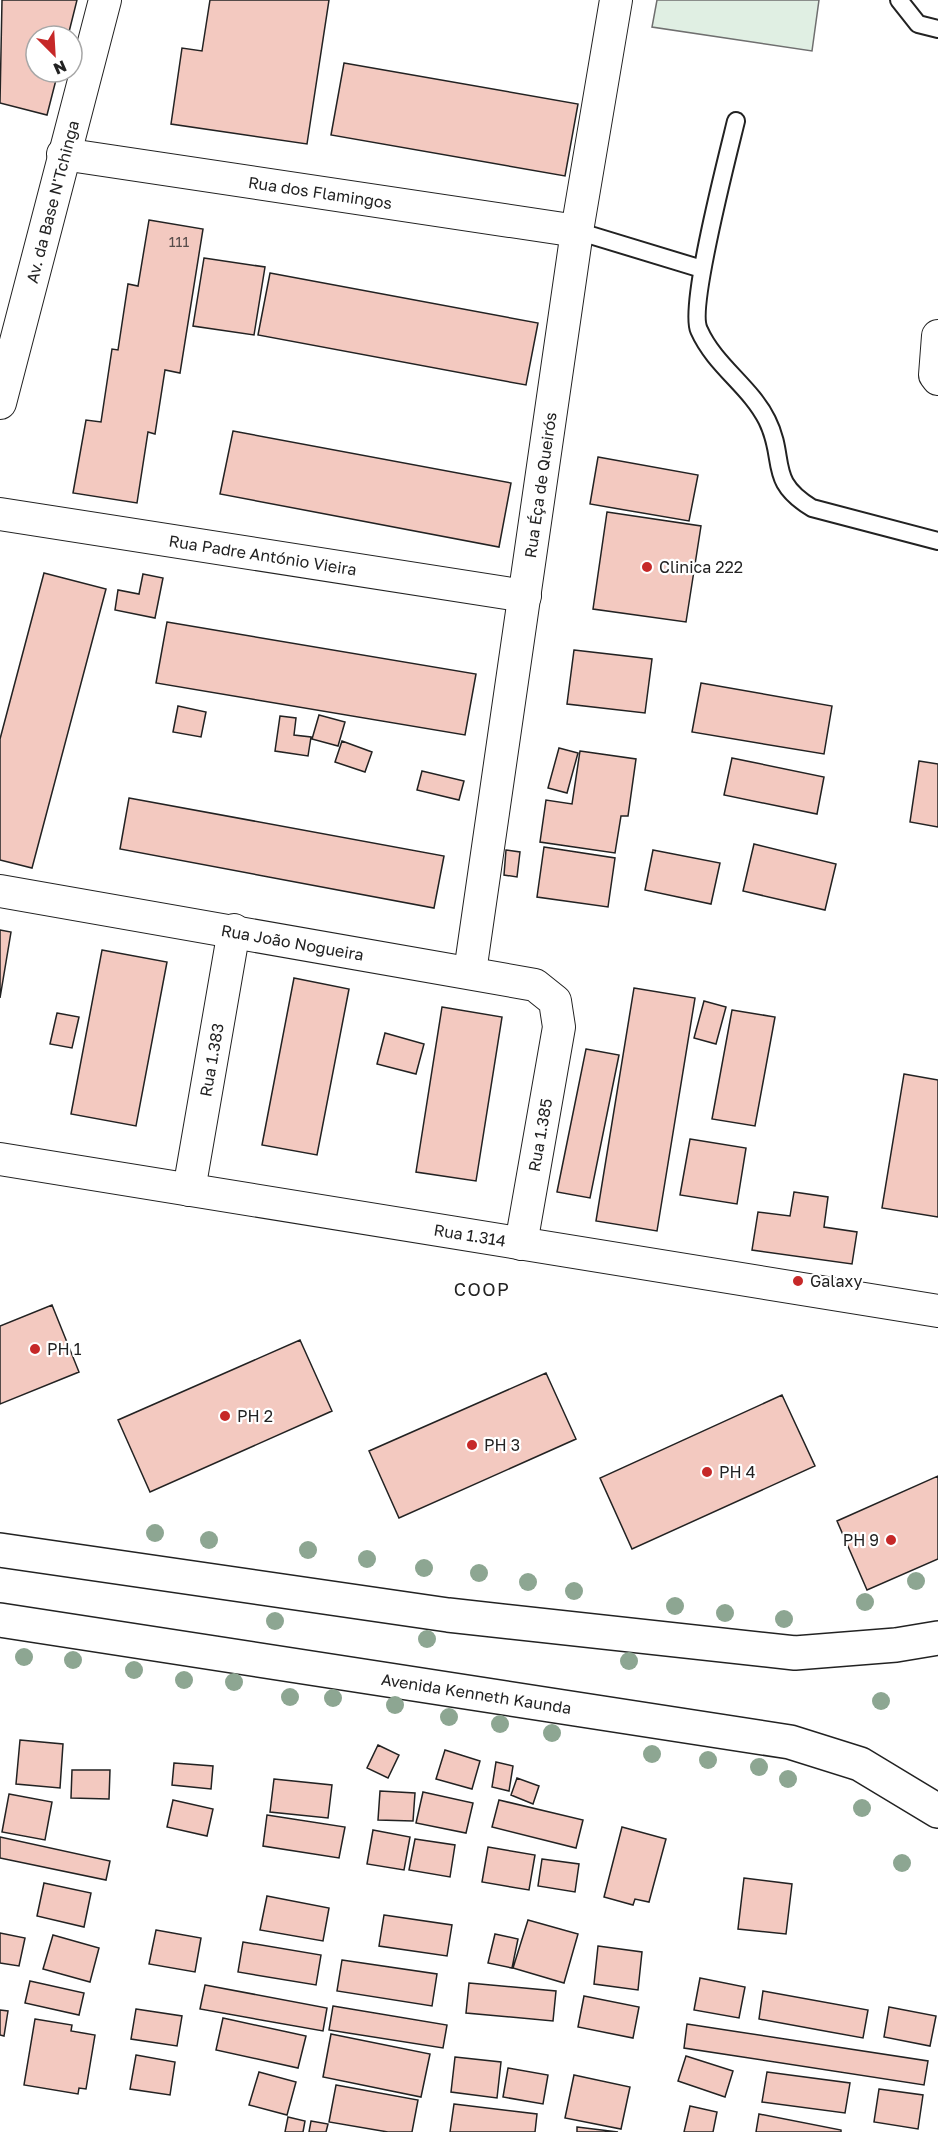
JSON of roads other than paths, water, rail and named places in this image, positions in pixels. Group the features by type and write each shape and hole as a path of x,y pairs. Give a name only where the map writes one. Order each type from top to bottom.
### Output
{"main road":[{"path":"0,1550 448,1615 795,1653 896,1645 938,1638"},
{"name":"Avenida Kenneth Kaunda","path":"0,1620 790,1742 860,1764 938,1810"}],"street":[{"name":"Av. da Base N'Tchinga","path":"0,403 63,154 105,0"},
{"name":"Rua Éça de Queirós","path":"470,972 577,231 616,0"},
{"name":"Rua dos Flamingos","path":"63,154 577,231"},
{"path":"938,336 935,375 938,378"},
{"name":"Rua Padre António Vieira","path":"0,514 525,596"},
{"name":"Rua João Nogueira","path":"0,891 234,930 535,985 555,1001 560,1027"},
{"name":"Rua 1.383","path":"189,1190 234,930"},
{"name":"Rua 1.385","path":"520,1244 560,1027"},
{"name":"Rua 1.314","path":"0,1159 938,1311"}],"lane":[{"path":"899,0 918,24 938,29"},
{"path":"736,121 702,269 697,327 714,358 759,404 771,429 783,483 790,491 813,508 938,541"},
{"path":"577,231 702,269"}],"place":[{"name":"Clinica 222","path":"647,567"},
{"name":"Galaxy","path":"798,1281"},
{"name":"PH 1","path":"35,1349"},
{"name":"PH 2","path":"225,1416"},
{"name":"PH 3","path":"472,1445"},
{"name":"PH 4","path":"707,1472"},
{"name":"PH 9","path":"891,1540"}],"district":[{"name":"COOP","path":"482,1290"}]}
